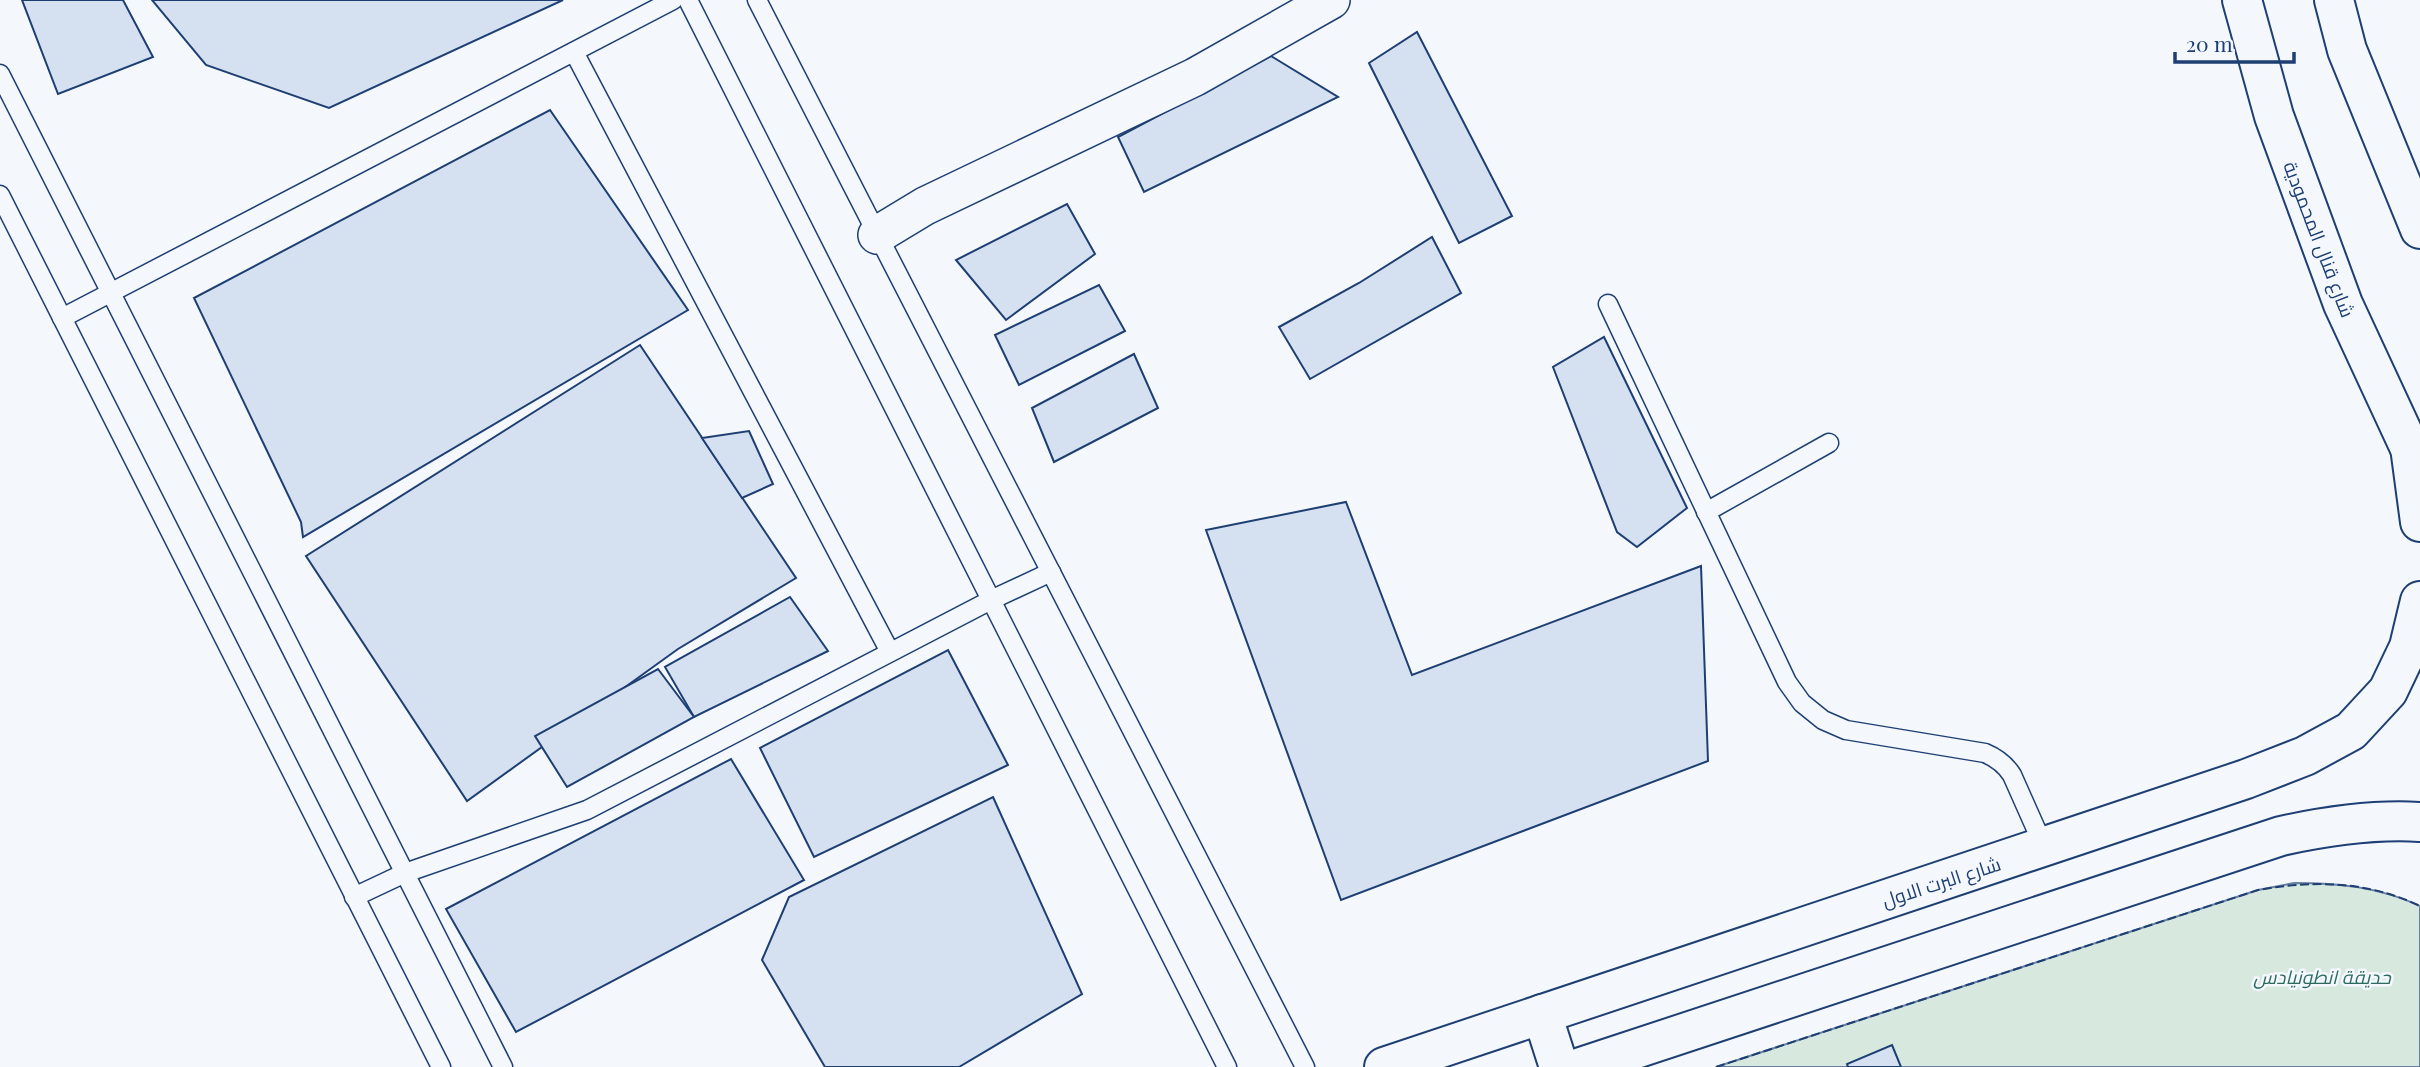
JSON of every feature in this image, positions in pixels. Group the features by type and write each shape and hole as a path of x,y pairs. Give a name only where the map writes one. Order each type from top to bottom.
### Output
{"main road":[{"name":"شارع قنال المحمودية","path":"2242,0 2274,116 2343,304 2415,458"},
{"path":"2334,0 2347,50 2420,229"},
{"path":"2415,458 2420,522"},
{"name":"شارع البرت الاول","path":"1384,1067 2045,847 2246,779 2305,756 2351,731 2388,691 2409,647 2420,601"},
{"path":"1581,1067 2281,836 2326,826 2420,822"},
{"path":"1542,1014 1559,1067"}],"street":[{"path":"877,235 925,206 1195,77 1331,0"}],"lane":[{"path":"62,318 673,0"},
{"path":"688,0 1227,1067"},
{"path":"757,0 1306,1067"},
{"path":"574,51 890,652"},
{"path":"0,74 503,1067"},
{"path":"0,195 440,1067"},
{"path":"1608,304 1787,682 1802,703 1823,720 1846,730 1985,753 1995,758 2005,765 2012,775 2045,847"},
{"path":"1706,512 1829,443"},
{"path":"355,897 405,873 587,810 991,600 1051,572"}],"green space":[{"name":"حديقة انطونيادس","path":"2294,883 2358,887 2389,894 2420,906 2420,1067 1716,1067 2258,890"}],"building":[{"path":"22,0 123,0 153,57 58,94"},
{"path":"152,0 563,0 329,108 206,65"},
{"path":"1417,32 1512,216 1459,243 1369,63"},
{"path":"1271,56 1338,97 1144,192 1118,137"},
{"path":"550,110 688,310 303,537 301,522 194,298"},
{"path":"1067,204 1095,254 1006,320 956,260"},
{"path":"1432,237 1461,293 1310,379 1279,327 1359,283"},
{"path":"1099,285 1125,331 1019,385 995,335"},
{"path":"1604,337 1687,508 1637,547 1617,532 1553,367"},
{"path":"640,345 796,578 678,649 467,801 306,556"},
{"path":"1134,354 1158,408 1054,462 1032,408"},
{"path":"749,431 773,484 742,498 702,438"},
{"path":"1346,502 1412,675 1701,566 1708,761 1341,900 1206,530"},
{"path":"790,597 828,651 694,717 665,667"},
{"path":"948,650 1008,765 814,857 760,748"},
{"path":"658,669 694,717 567,787 535,736"},
{"path":"731,759 804,880 516,1032 446,909"},
{"path":"993,797 1082,994 959,1067 825,1067 762,960 789,897"},
{"path":"1892,1045 1901,1067 1848,1067 1847,1064"}],"fence":[{"path":"1716,1067 2258,890 2299,885 2340,885 2380,892 2420,906"}]}
